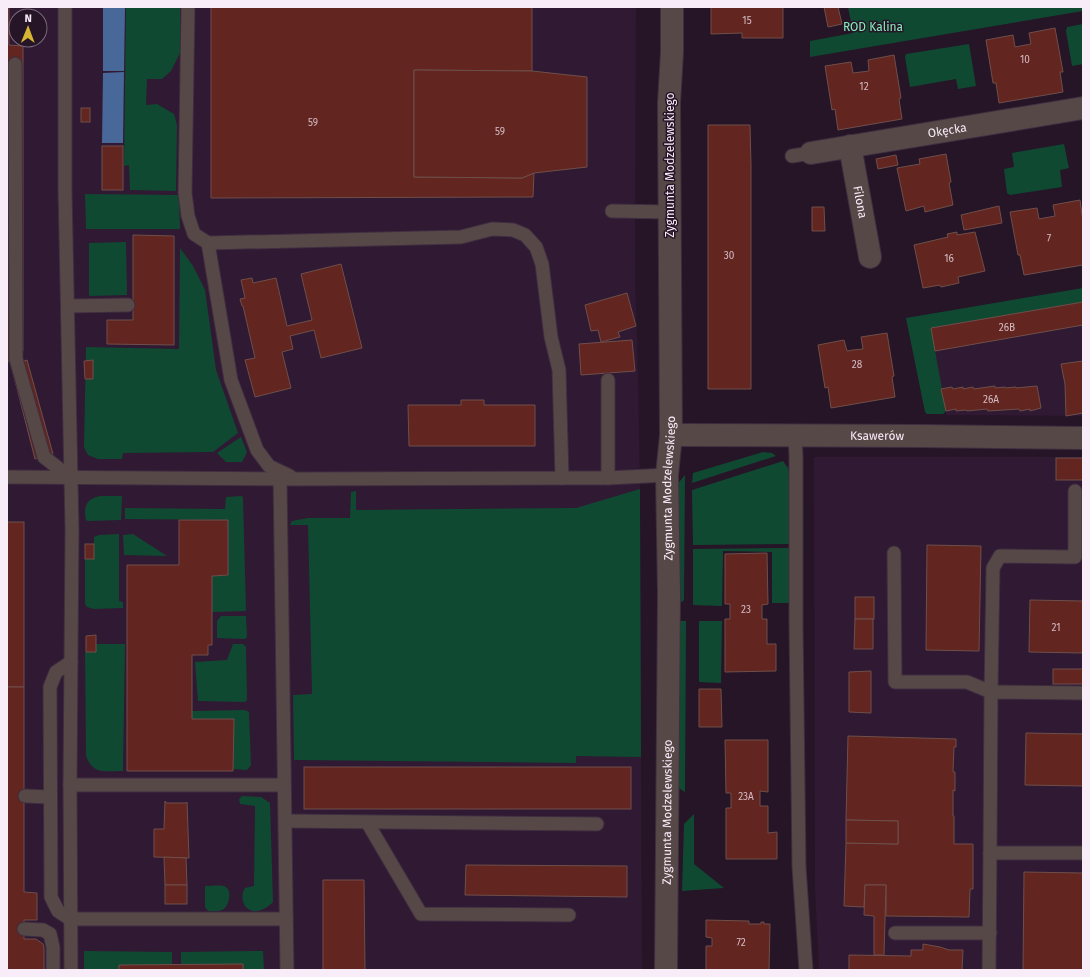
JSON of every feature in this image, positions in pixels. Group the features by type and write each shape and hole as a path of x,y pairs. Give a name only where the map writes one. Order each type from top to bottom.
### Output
{"street":[{"name":"Zygmunta Modzelewskiego","path":"666,970 669,594 667,475 671,435 669,103 672,52 672,7"},
{"name":"Okęcka","path":"802,155 1083,108"},
{"name":"Filona","path":"850,146 870,257"},
{"name":"Ksawerów","path":"671,435 1083,438"}],"lane":[{"path":"65,7 65,190 71,478 71,970"},
{"path":"188,7 186,193 188,216 194,234 208,243 461,237 492,230 513,230 525,236 536,246 542,264 551,337 559,370 562,478"},
{"path":"15,64 16,359 44,456 71,478"},
{"path":"612,211 669,212"},
{"path":"208,243 231,380 257,450 269,466 296,479"},
{"path":"68,306 128,305"},
{"path":"608,380 608,478"},
{"path":"795,435 799,867 806,970"},
{"path":"7,477 296,479 608,478 667,475"},
{"path":"280,478 287,970"},
{"path":"989,970 993,568 1000,556 1075,557 1075,491"},
{"path":"894,553 895,682 967,682 991,692 1083,694"},
{"path":"71,662 56,672 50,687 49,797 51,897 58,911 70,919 286,919"},
{"path":"70,785 284,785"},
{"path":"25,796 49,797"},
{"path":"285,821 597,824"},
{"path":"367,822 421,914 569,915"},
{"path":"990,853 1083,853"},
{"path":"24,929 44,930 50,934 53,947 53,970"},
{"path":"895,933 990,933"}],"shaded area":[{"path":"7,7 636,7 635,275 640,489 642,970 7,970"},
{"path":"1083,302 1083,416 946,415 931,328"},
{"path":"814,457 1083,457 1083,970 819,970 815,889"}],"green space":[{"path":"126,7 180,7 180,53 171,71 162,79 147,79 146,105 157,104 174,114 177,125 176,191 130,190 129,165 124,166"},
{"name":"ROD Kalina","path":"848,7 1083,7 1083,11 810,57 810,41 853,33"},
{"path":"1083,24 1083,64 1072,66 1066,31 1067,27"},
{"path":"969,44 976,86 958,89 956,79 910,87 905,57 906,54"},
{"path":"1064,144 1069,168 1060,170 1062,187 1010,195 1007,193 1004,169 1014,167 1012,153"},
{"path":"85,194 179,195 180,229 86,229"},
{"path":"126,242 127,295 89,296 89,243"},
{"path":"180,248 193,266 205,290 216,370 238,433 213,452 123,453 122,459 98,459 88,455 84,447 86,347 179,349"},
{"path":"1083,288 1083,302 931,328 946,411 943,414 927,414 925,412 906,318"},
{"path":"241,437 247,452 242,462 226,462 217,453"},
{"path":"763,452 772,453 776,456 692,483 693,473"},
{"path":"783,461 788,468 789,475 789,544 693,545 692,490"},
{"path":"685,475 684,600 682,602 678,600 675,487"},
{"path":"640,489 641,757 576,756 576,763 294,760 293,695 312,694 308,525 290,525 292,521 308,518 350,518 351,492 356,491 356,510 576,508"},
{"path":"101,496 122,496 121,520 86,520 85,511 87,504 92,499"},
{"path":"242,496 246,611 212,612 212,576 228,575 228,520 125,519 125,508 225,509 226,497"},
{"path":"119,534 119,601 123,602 123,608 94,609 87,607 85,604 85,559 94,559 94,537 99,535"},
{"path":"133,534 167,556 124,555 123,535"},
{"path":"789,548 790,603 772,603 772,552 723,551 722,606 693,605 693,549"},
{"path":"221,616 246,616 247,637 245,639 217,638 217,621"},
{"path":"675,621 686,621 685,792 677,787"},
{"path":"699,621 722,621 721,683 699,682"},
{"path":"96,644 125,644 123,771 100,771 92,766 86,756 85,652 96,652"},
{"path":"233,644 243,644 246,647 247,700 245,702 198,701 195,662 227,660"},
{"path":"245,710 249,712 251,765 247,770 233,769 234,719 192,719 192,711"},
{"path":"242,796 261,797 270,803 273,902 269,906 259,911 253,911 246,908 242,898 245,888 254,886 255,806 240,804 239,799"},
{"path":"694,814 694,864 724,888 682,891 684,824"},
{"path":"205,886 224,886 227,888 229,897 224,909 218,911 208,911 205,907"},
{"path":"84,951 172,952 172,965 120,965 119,970 84,970"},
{"path":"263,951 264,970 243,970 181,965 181,952"}],"water":[{"path":"103,7 125,7 124,71 103,71"},
{"path":"124,72 123,143 102,143 103,73"}],"building":[{"path":"7,7 9,7 8,48 23,48 23,351 21,351 21,362 27,360 53,454 35,459 10,361 7,361"},
{"path":"211,7 532,7 532,71 414,70 414,177 522,178 534,173 533,197 211,198"},
{"path":"711,7 783,7 783,38 742,38 742,33 711,34"},
{"path":"824,7 838,7 842,24 828,27"},
{"path":"1055,28 1063,72 1060,72 1063,92 999,103 996,83 993,83 986,40 1013,35 1015,47 1031,44 1029,33"},
{"path":"894,55 901,98 899,99 902,119 838,130 835,109 832,110 825,66 851,62 853,73 869,71 868,60"},
{"path":"414,70 532,71 587,77 587,167 534,173 522,178 414,177"},
{"path":"81,108 90,108 90,122 81,122"},
{"path":"708,125 750,125 751,389 708,389"},
{"path":"102,146 123,146 123,190 102,190"},
{"path":"946,154 953,205 925,212 924,206 906,211 897,168 920,164 919,159"},
{"path":"896,155 898,165 878,169 876,159"},
{"path":"1080,200 1083,221 1083,265 1024,275 1020,255 1018,255 1010,212 1037,208 1039,219 1055,216 1053,205"},
{"path":"999,206 1002,223 964,230 961,215"},
{"path":"812,207 824,207 825,231 812,231"},
{"path":"957,232 957,235 975,232 985,271 958,277 959,283 941,287 940,285 923,288 914,245 948,237 947,234"},
{"path":"133,235 174,236 174,345 107,344 107,320 133,320"},
{"path":"341,264 362,348 321,358 314,330 290,336 293,349 282,352 291,388 255,397 245,360 255,358 240,299 245,298 241,280 252,278 253,283 276,278 287,326 312,320 301,274"},
{"path":"627,293 636,326 618,332 620,337 601,342 598,330 591,331 585,305"},
{"path":"1083,302 1083,325 935,351 931,328"},
{"path":"887,333 894,376 892,377 895,397 831,408 828,387 825,388 818,345 844,340 847,351 863,349 861,337"},
{"path":"632,340 635,371 581,375 579,344"},
{"path":"93,360 93,379 85,379 84,361"},
{"path":"1083,361 1083,413 1066,416 1065,384 1061,364"},
{"path":"995,386 995,388 1016,388 1037,386 1041,408 1030,411 1030,409 1020,411 1019,409 988,411 987,409 956,411 956,409 946,411 941,389 963,387 963,389 973,387 974,389"},
{"path":"461,400 484,400 484,405 535,405 535,446 409,446 408,405 461,405"},
{"path":"1056,458 1083,458 1083,480 1056,480"},
{"path":"179,520 228,520 228,575 212,576 212,645 208,645 208,655 192,655 192,719 234,719 233,771 127,771 127,565 179,565"},
{"path":"7,522 24,522 24,687 7,687"},
{"path":"85,544 94,544 94,559 85,559"},
{"path":"927,545 981,546 979,651 926,650"},
{"path":"767,553 768,604 762,605 762,619 767,619 767,644 776,644 776,671 725,672 725,619 730,619 730,604 725,604 725,554"},
{"path":"855,597 874,597 874,619 855,619"},
{"path":"1030,600 1083,601 1083,653 1029,652"},
{"path":"855,619 873,619 873,649 854,649"},
{"path":"96,635 96,652 86,652 86,636"},
{"path":"1053,669 1083,669 1083,684 1053,684"},
{"path":"871,671 871,713 849,712 849,672"},
{"path":"7,687 24,687 24,892 37,893 37,920 24,920 24,939 36,939 43,944 44,970 7,970"},
{"path":"699,689 721,689 722,727 699,727"},
{"path":"1026,733 1083,734 1083,786 1025,785"},
{"path":"848,736 956,739 956,747 954,747 953,772 955,772 955,791 953,790 954,844 973,844 973,889 970,889 969,917 886,916 886,885 865,885 864,907 844,906 846,843 898,844 898,821 846,820"},
{"path":"725,740 768,740 768,792 760,791 760,806 768,806 768,833 777,832 777,859 726,859 726,808 731,808 731,793 726,793"},
{"path":"304,767 631,767 631,809 304,809"},
{"path":"165,801 166,803 187,802 189,858 154,857 154,829 164,829"},
{"path":"846,820 898,821 898,844 846,843"},
{"path":"164,857 186,858 187,885 165,885"},
{"path":"466,865 627,866 627,897 465,895"},
{"path":"1024,872 1083,873 1083,970 1023,970"},
{"path":"323,880 364,880 365,970 323,970"},
{"path":"165,885 187,885 187,904 165,904"},
{"path":"865,885 886,885 884,955 874,955 874,916 864,915"},
{"path":"706,920 749,921 749,924 761,924 761,922 764,922 764,924 770,924 769,970 706,970 706,946 712,946 712,938 706,937"},
{"path":"923,944 949,950 963,950 962,970 849,970 849,955 911,956 911,950 923,950"},
{"path":"243,964 243,970 119,970 119,965"}]}
